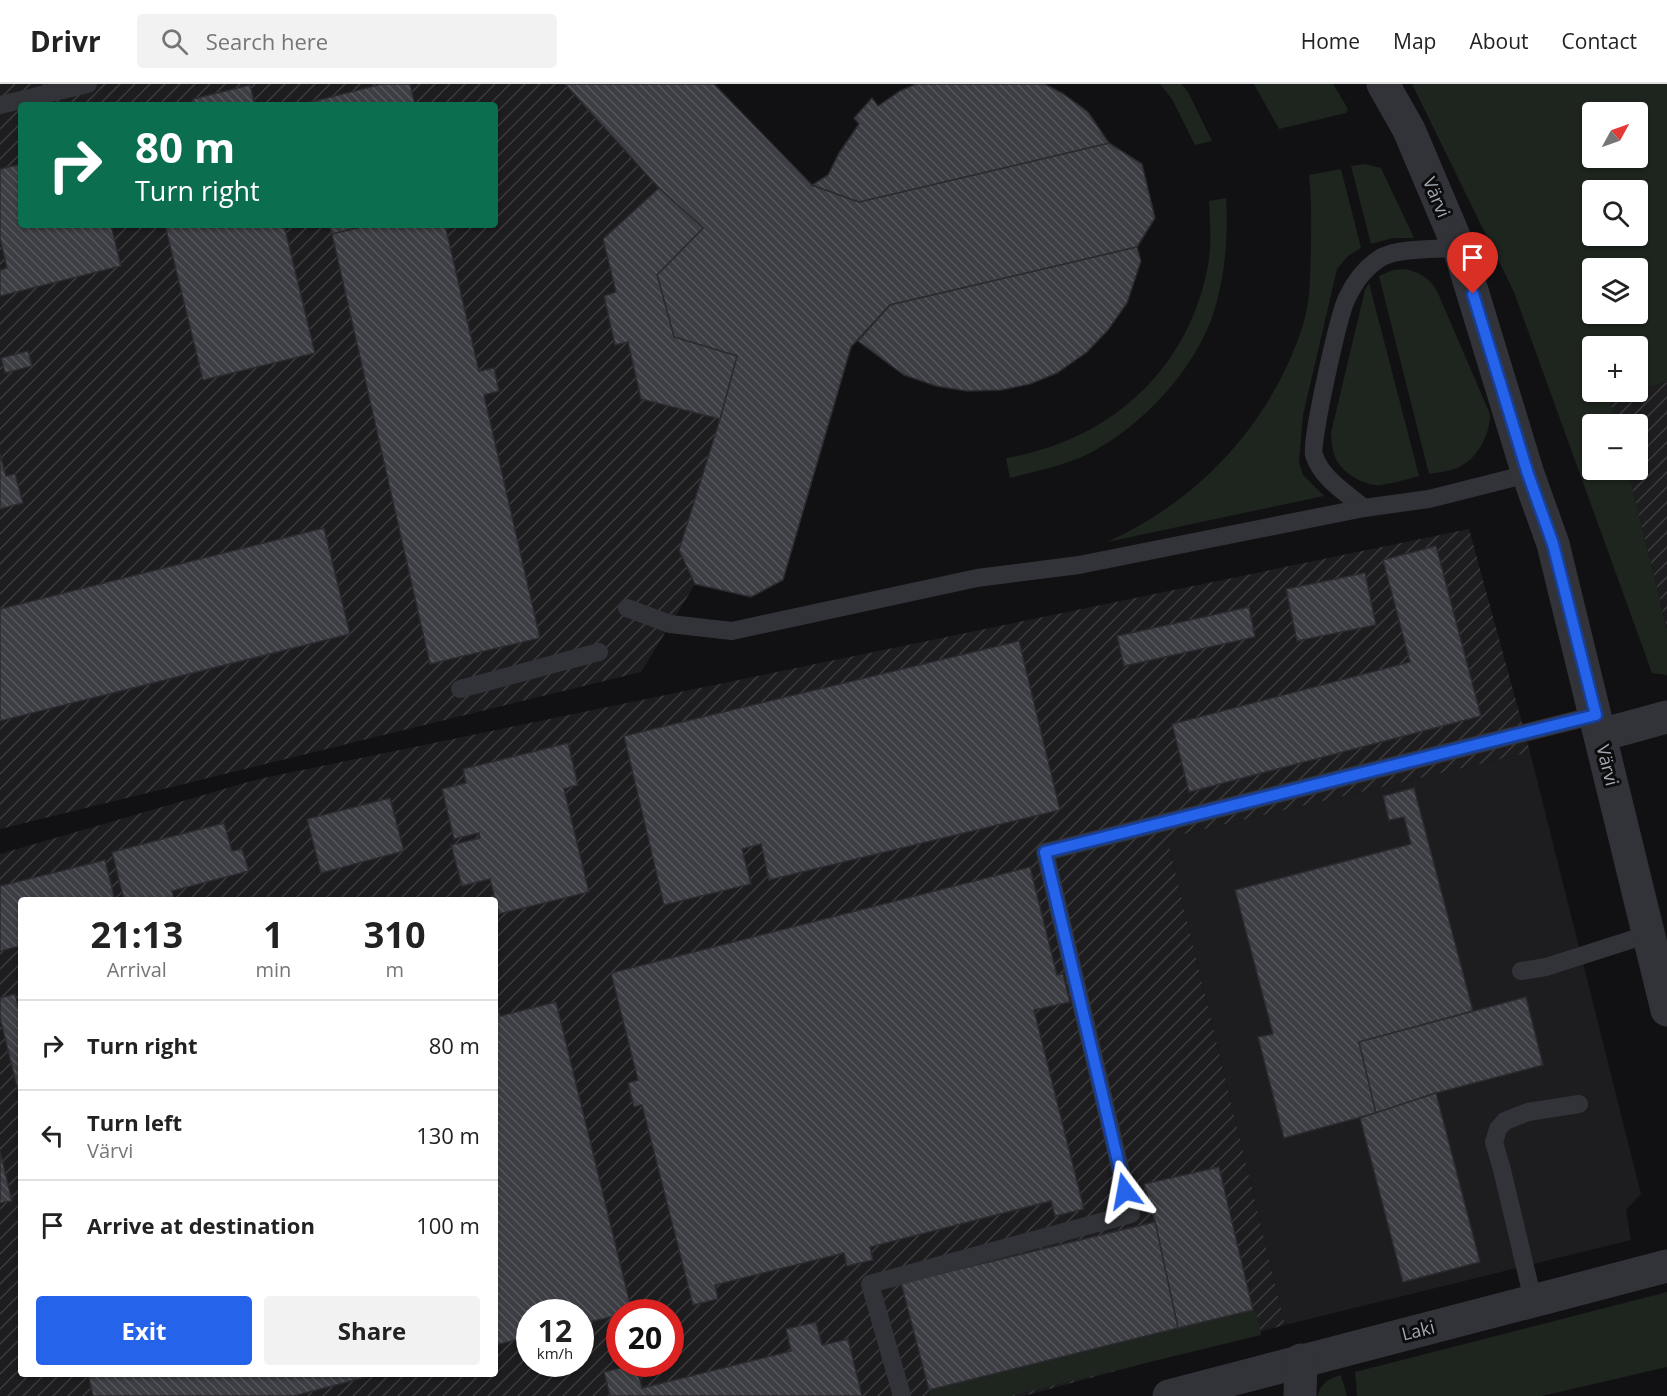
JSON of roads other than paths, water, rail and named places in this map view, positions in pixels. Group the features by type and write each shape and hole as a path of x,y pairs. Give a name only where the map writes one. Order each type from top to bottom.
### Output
{"street":[{"name":"Värvi","path":"1383,84 1409,130 1459,248 1528,474 1553,544 1649,934 1663,976 1667,1010"},
{"path":"1598,725 1667,717"},
{"name":"Laki","path":"1169,1396 1667,1266"},
{"path":"1300,1396 1301,1360"}],"lane":[{"path":"0,105 88,84"},
{"path":"1364,507 1324,475 1314,453 1315,429 1345,301 1362,271 1383,256 1410,251 1459,248"},
{"path":"627,608 670,624 732,631 977,578 1079,565 1364,507 1429,499 1528,474"},
{"path":"460,689 598,652"},
{"path":"902,1396 870,1284 1131,1214 1045,852 1598,725"},
{"path":"1521,971 1546,967 1649,934"},
{"path":"1533,1300 1494,1142 1498,1129 1505,1121 1528,1112 1579,1104"}]}
